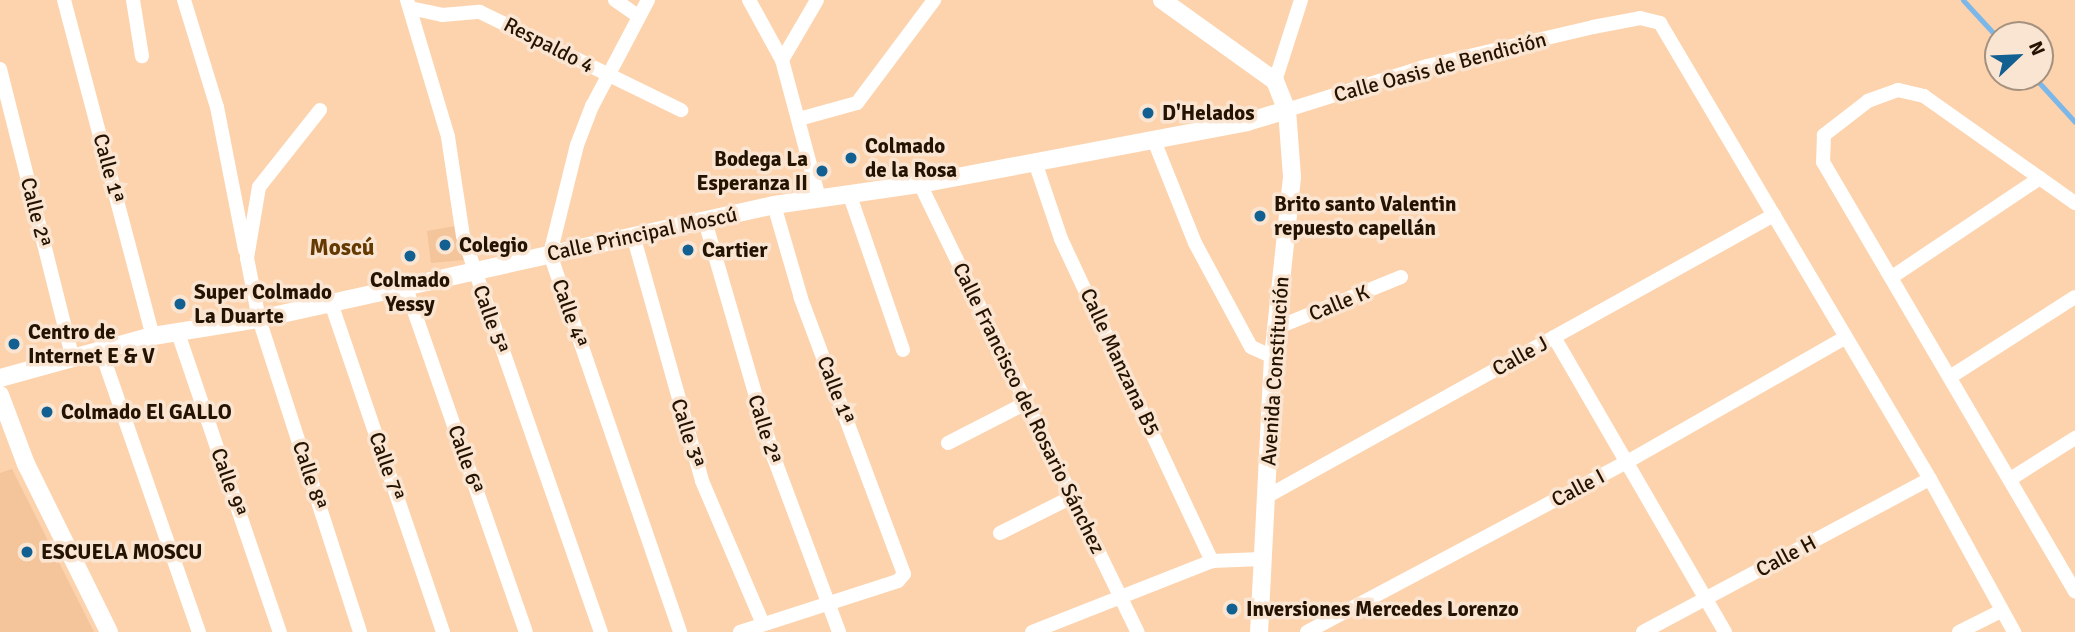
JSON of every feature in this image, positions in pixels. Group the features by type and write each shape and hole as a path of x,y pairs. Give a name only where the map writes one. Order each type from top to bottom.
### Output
{"street":[{"name":"Calle 1ª","path":"64,0 153,336"},
{"path":"133,0 142,56"},
{"name":"Calle 8ª","path":"184,0 217,107 259,319 360,632"},
{"path":"615,0 639,17"},
{"name":"Calle 4ª","path":"649,0 606,75 577,145 550,254 680,632"},
{"path":"749,0 782,60 819,198"},
{"path":"782,60 817,0"},
{"path":"799,119 858,103 934,0"},
{"path":"1162,0 1275,81 1301,0"},
{"name":"Respaldo 4","path":"409,4 442,15 480,12 681,110"},
{"name":"Calle 5ª","path":"409,4 448,137 463,236 473,269 601,632"},
{"name":"Calle Oasis de Bendición","path":"1287,110 1427,66 1592,27 1640,19 1660,23 1774,215"},
{"name":"Calle 2ª","path":"0,69 72,355"},
{"name":"Avenida Constitución","path":"1259,632 1273,357 1292,177 1287,110 1275,81"},
{"path":"2075,203 1924,96 1898,90 1868,101 1824,135 1823,162 2071,575 2075,591"},
{"path":"247,258 259,187 320,110"},
{"name":"Calle Principal Moscú","path":"0,378 72,355 153,336 259,319 330,300 774,205 920,184 1287,110"},
{"path":"1153,138 1195,243 1251,347 1273,357"},
{"name":"Calle Manzana B5","path":"1035,162 1061,239 1212,561"},
{"path":"1892,277 2040,178"},
{"name":"Calle Francisco del Rosario Sánchez","path":"920,184 1138,632"},
{"path":"849,193 903,350"},
{"name":"Calle 1ª","path":"774,205 801,298 904,573 898,581 826,603"},
{"path":"1774,215 1930,479 2014,632"},
{"name":"Calle J","path":"1266,497 1774,215"},
{"name":"Calle 2ª","path":"705,221 774,458 839,632"},
{"name":"Calle 3ª","path":"634,235 702,481 763,624"},
{"name":"Calle K","path":"1276,328 1401,277"},
{"name":"Calle 6ª","path":"405,285 526,632"},
{"path":"1950,377 2075,297"},
{"name":"Calle 7ª","path":"330,300 443,632"},
{"name":"Calle 9ª","path":"178,332 280,632"},
{"path":"1554,337 1725,632"},
{"name":"Calle I","path":"1307,632 1626,462 1846,337"},
{"path":"100,348 199,632"},
{"path":"0,395 26,464 109,632"},
{"path":"948,443 1026,403"},
{"path":"2012,478 2075,438"},
{"name":"Calle H","path":"1643,632 1930,479"},
{"path":"1000,533 1074,496"},
{"path":"1032,632 1212,561 1262,559"},
{"path":"740,632 826,603"},
{"path":"1959,632 2001,611"}],"shaded area":[{"name":"Colegio","path":"455,226 465,260 431,263 427,231"},
{"name":"ESCUELA MOSCU","path":"12,469 94,632 0,632 0,473"}],"waterway":[{"path":"1963,0 1984,23"},
{"path":"2047,91 2075,122"}],"place":[{"name":"D'Helados","path":"1148,113"},
{"name":"Colmado de la Rosa","path":"851,158"},
{"name":"Bodega La Esperanza II","path":"822,171"},
{"name":"Brito santo Valentin repuesto capellán","path":"1260,216"},
{"name":"Colegio","path":"445,245"},
{"name":"Cartier","path":"688,250"},
{"name":"Colmado Yessy","path":"410,256"},
{"name":"Super Colmado La Duarte","path":"180,304"},
{"name":"Centro de Internet E & V","path":"14,344"},
{"name":"Colmado El GALLO","path":"47,412"},
{"name":"ESCUELA MOSCU","path":"27,552"},
{"name":"Inversiones Mercedes Lorenzo","path":"1232,609"}],"district":[{"name":"Moscú","path":"342,248"}]}
